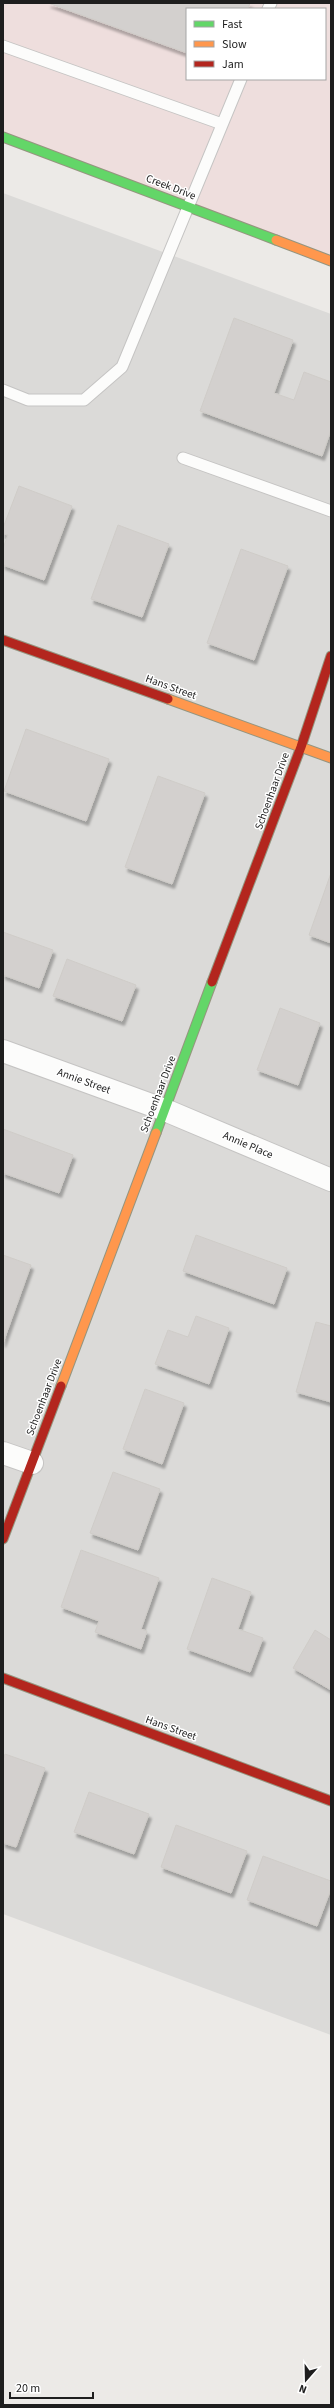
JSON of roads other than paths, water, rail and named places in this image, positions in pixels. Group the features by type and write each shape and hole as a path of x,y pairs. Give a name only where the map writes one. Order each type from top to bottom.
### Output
{"street":[{"name":"Creek Drive","path":"3,137 331,261"},
{"name":"Hans Street","path":"3,640 331,758"},
{"name":"Schoenhaar Drive","path":"3,1539 301,747 331,656"},
{"name":"Annie Street","path":"3,1051 165,1110"},
{"name":"Annie Place","path":"165,1110 331,1180"},
{"path":"3,1453 32,1463"},
{"name":"Hans Street","path":"3,1678 331,1801"}],"lane":[{"path":"3,46 222,124"},
{"path":"3,390 28,400 84,400 122,367 187,206 241,80"},
{"path":"184,458 331,511"}]}
